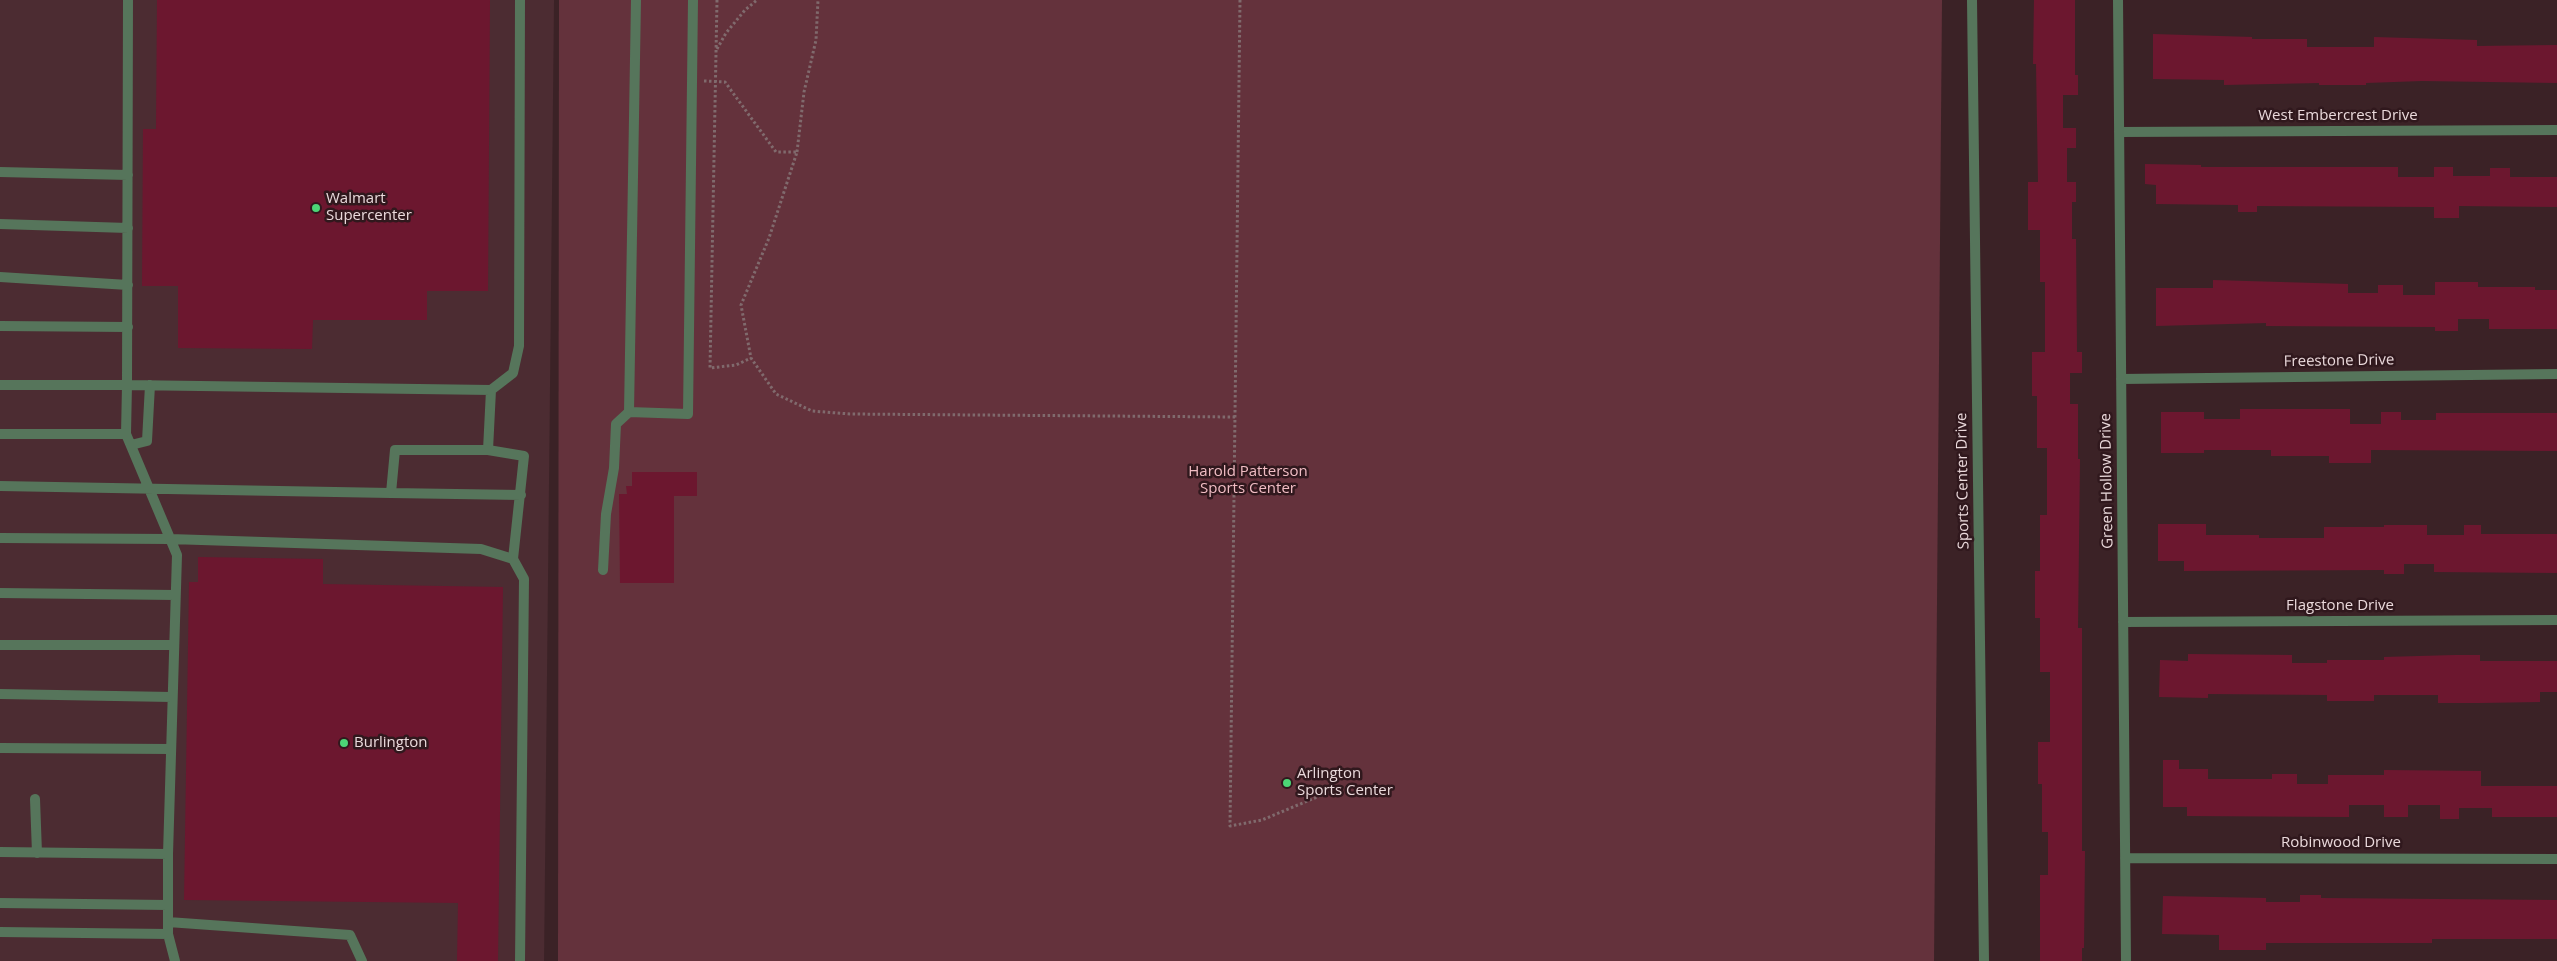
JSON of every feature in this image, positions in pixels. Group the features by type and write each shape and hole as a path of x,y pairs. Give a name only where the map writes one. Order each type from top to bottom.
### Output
{"street":[{"path":"128,0 128,327 126,434 177,555 168,854 168,934 175,961"},
{"path":"0,384 491,390 513,372 519,346 520,0"},
{"path":"629,412 636,0"},
{"path":"603,570 606,514 614,468 616,424 629,412 688,414 690,81 693,0"},
{"name":"Sports Center Drive","path":"1972,0 1984,961"},
{"name":"Green Hollow Drive","path":"2118,0 2126,961"},
{"name":"West Embercrest Drive","path":"2119,132 2557,130"},
{"path":"0,172 128,174"},
{"path":"0,224 128,228"},
{"path":"0,277 128,285"},
{"path":"0,326 128,327"},
{"name":"Freestone Drive","path":"2121,379 2557,374"},
{"path":"131,445 147,441 150,385"},
{"path":"488,450 491,390"},
{"path":"0,434 126,434"},
{"path":"391,493 395,450 488,450 524,456 513,559 524,578 520,961"},
{"path":"0,486 521,495"},
{"path":"0,538 170,539 481,550 513,559"},
{"path":"0,593 175,595"},
{"name":"Flagstone Drive","path":"2123,622 2557,620"},
{"path":"0,645 174,645"},
{"path":"0,694 172,697"},
{"path":"0,748 171,749"},
{"path":"35,799 36,853"},
{"path":"0,852 168,854"},
{"name":"Robinwood Drive","path":"2125,858 2557,859"},
{"path":"0,903 168,905"},
{"path":"168,922 350,935 362,961"},
{"path":"0,932 168,934"}],"path":[{"path":"717,0 710,368 736,365 751,358"},
{"path":"716,50 726,33 745,10 757,0"},
{"path":"818,0 816,40 804,92 797,152 770,238 741,305 751,358 776,394 812,411 850,414 1235,417"},
{"path":"1240,0 1230,826 1262,820 1330,792"},
{"path":"690,81 725,82 776,152 797,152"}],"shaded area":[{"path":"0,0 554,0 544,961 0,961"}],"green space":[{"name":"Harold Patterson Sports Center","path":"559,0 1942,0 1934,961 558,961"}],"building":[{"name":"Walmart Supercenter","path":"157,0 490,0 488,291 427,291 427,320 313,320 312,349 178,348 178,286 142,286 143,129 156,129"},
{"path":"2034,0 2075,0 2075,75 2078,75 2078,95 2063,95 2063,128 2076,128 2076,148 2067,148 2067,182 2076,182 2076,202 2072,202 2072,239 2076,239 2077,352 2082,352 2082,373 2070,373 2070,404 2078,404 2078,459 2080,459 2078,628 2082,628 2082,851 2085,851 2084,948 2082,948 2082,961 2040,961 2040,875 2048,875 2048,832 2042,832 2042,784 2038,784 2038,742 2050,742 2050,672 2040,672 2040,618 2035,618 2035,571 2040,571 2040,515 2047,515 2047,448 2037,448 2037,396 2032,396 2032,352 2045,352 2045,282 2040,282 2040,230 2028,230 2028,182 2038,182 2036,64 2033,64"},
{"path":"2153,34 2252,37 2252,39 2307,39 2307,47 2374,47 2374,37 2477,40 2477,46 2557,45 2557,83 2422,81 2366,83 2366,85 2319,85 2319,83 2224,85 2224,80 2153,79"},
{"path":"2145,164 2201,165 2201,167 2398,167 2398,177 2434,177 2434,167 2453,167 2453,176 2490,176 2490,168 2510,168 2510,177 2557,177 2557,207 2459,206 2459,218 2434,218 2434,207 2257,206 2257,212 2238,212 2238,205 2156,204 2156,185 2145,184"},
{"path":"2213,280 2348,284 2348,293 2378,293 2378,285 2403,285 2403,295 2435,295 2435,282 2478,282 2478,287 2535,287 2535,290 2557,290 2557,329 2489,329 2489,319 2458,319 2458,331 2435,331 2435,327 2266,326 2266,323 2156,326 2156,288 2213,288"},
{"path":"2240,409 2350,409 2350,424 2381,424 2381,412 2401,412 2401,420 2436,420 2436,413 2557,413 2557,451 2371,450 2371,463 2329,463 2329,456 2271,456 2271,450 2204,450 2204,453 2161,453 2161,412 2204,412 2204,419 2240,419"},
{"path":"632,472 697,472 697,496 674,496 674,583 620,583 619,494 627,494 626,486 632,486"},
{"path":"2158,524 2206,524 2206,535 2259,535 2259,538 2324,538 2324,527 2384,527 2384,525 2427,525 2427,535 2464,535 2464,525 2481,525 2481,534 2557,534 2557,573 2434,572 2434,564 2404,564 2404,574 2384,574 2384,570 2184,571 2184,561 2158,561"},
{"name":"Burlington","path":"198,557 323,559 323,584 503,587 498,961 457,961 458,903 184,900 189,582 198,582"},
{"path":"2188,654 2292,655 2292,663 2327,663 2327,660 2384,660 2384,657 2455,655 2480,655 2480,661 2557,661 2557,692 2540,692 2540,702 2480,703 2438,703 2438,695 2374,695 2374,701 2327,701 2327,695 2208,694 2208,698 2159,697 2160,660 2188,661"},
{"path":"2163,760 2179,760 2179,769 2208,769 2208,779 2272,779 2272,774 2297,774 2297,784 2328,784 2328,775 2384,775 2384,770 2481,771 2481,786 2557,786 2557,817 2492,817 2492,808 2459,808 2459,819 2440,819 2440,805 2408,805 2408,817 2384,817 2384,805 2349,805 2349,817 2187,816 2187,807 2163,807"},
{"path":"2300,895 2321,895 2321,898 2557,900 2557,939 2432,939 2432,943 2266,943 2266,950 2219,950 2219,935 2162,934 2163,896 2266,898 2266,902 2300,902"}],"place":[{"name":"Walmart Supercenter","path":"316,208"},
{"name":"Burlington","path":"344,743"},
{"name":"Arlington Sports Center","path":"1287,783"}]}
